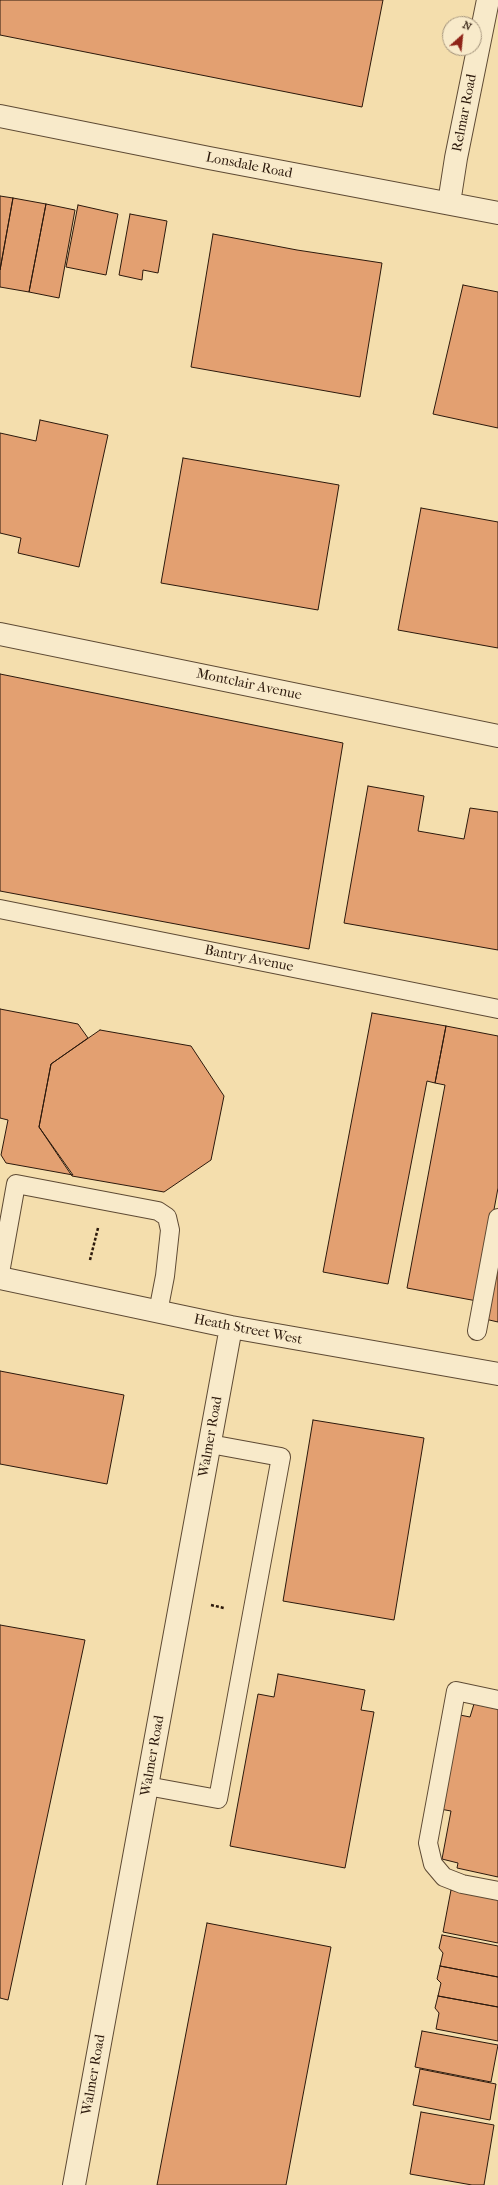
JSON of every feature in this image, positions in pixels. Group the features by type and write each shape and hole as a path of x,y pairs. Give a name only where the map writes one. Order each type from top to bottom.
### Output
{"street":[{"name":"Relmar Road","path":"449,203 456,158 488,0"},
{"name":"Lonsdale Road","path":"0,116 209,158 498,213"},
{"name":"Montclair Avenue","path":"0,634 498,736"},
{"name":"Heath Street West","path":"0,1278 231,1327 498,1374"},
{"name":"Walmer Road","path":"74,2185 231,1327"}],"lane":[{"name":"Bantry Avenue","path":"0,909 498,1009"},
{"path":"0,1273 16,1184 158,1211 167,1217 170,1230 165,1276 158,1312"},
{"path":"477,1331 498,1218"},
{"path":"147,1786 218,1799 281,1457 210,1444"},
{"path":"498,1700 456,1691 428,1843 433,1864 444,1877 462,1884 498,1891"}],"path":[{"path":"181,1599 252,1614"}],"building":[{"path":"0,0 383,0 362,107 0,35"},
{"path":"0,196 13,198 0,270"},
{"path":"13,198 46,204 29,292 0,287 0,270"},
{"path":"46,204 75,210 59,298 29,292"},
{"path":"78,205 118,214 106,275 66,267"},
{"path":"130,214 167,221 158,273 143,270 142,280 119,275"},
{"path":"213,234 297,250 382,263 360,397 191,367"},
{"path":"463,285 498,292 498,428 433,414"},
{"path":"40,420 108,435 79,567 18,553 21,538 0,533 0,433 36,441"},
{"path":"183,458 339,485 318,610 161,583"},
{"path":"421,508 498,522 498,648 398,630"},
{"path":"0,674 343,743 309,949 0,891"},
{"path":"368,786 424,796 418,831 464,839 470,808 498,812 498,950 344,923"},
{"path":"0,1009 78,1024 88,1038 51,1064 39,1127 73,1175 6,1163 1,1155 8,1120 0,1118"},
{"path":"372,1013 446,1026 435,1083 427,1081 388,1284 323,1272"},
{"path":"446,1026 498,1036 498,1188 477,1301 407,1288 445,1085 435,1083"},
{"path":"100,1030 191,1046 224,1096 211,1160 164,1192 72,1176 39,1127 51,1064"},
{"path":"498,1249 498,1322 485,1319"},
{"path":"0,1371 124,1395 107,1484 0,1464"},
{"path":"313,1420 424,1438 394,1620 283,1601"},
{"path":"0,1625 85,1640 8,2000 0,1998"},
{"path":"278,1674 365,1690 361,1710 374,1712 345,1868 230,1846 258,1694 274,1697"},
{"path":"474,1704 498,1709 498,1877 457,1868 458,1863 442,1859 451,1811 440,1809 460,1715 470,1717"},
{"path":"451,1890 498,1900 498,1943 443,1932"},
{"path":"207,1923 331,1947 286,2185 157,2185"},
{"path":"442,1935 498,1946 498,1977 440,1966 443,1953 439,1948"},
{"path":"440,1966 498,1977 498,2007 438,1996 441,1983 437,1979"},
{"path":"438,1996 498,2007 498,2041 436,2029 439,2013 435,2008"},
{"path":"422,2031 498,2045 491,2082 415,2067"},
{"path":"420,2069 496,2084 490,2120 413,2105"},
{"path":"421,2112 494,2125 484,2185 472,2185 410,2174"}]}
